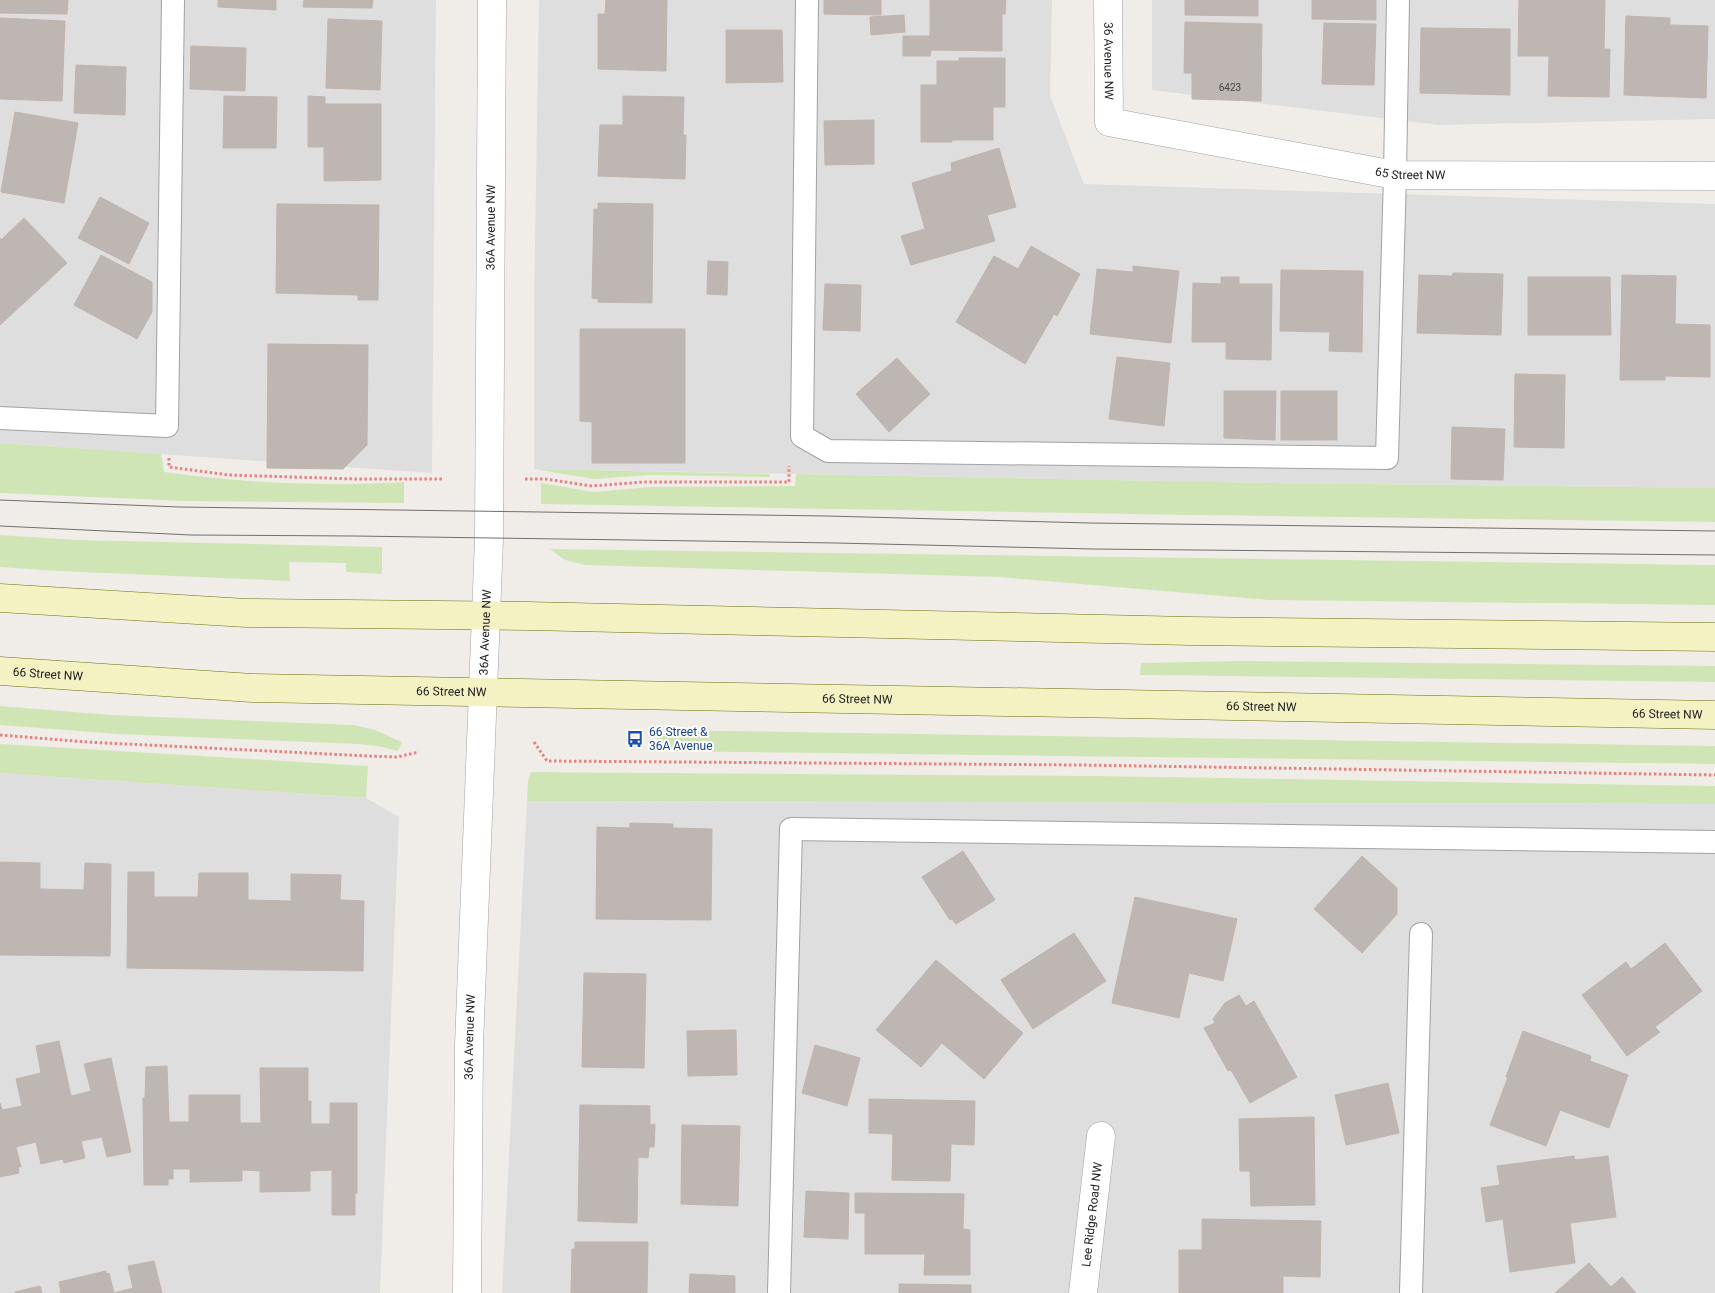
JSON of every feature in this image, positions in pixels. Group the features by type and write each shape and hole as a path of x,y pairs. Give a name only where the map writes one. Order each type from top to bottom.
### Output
{"main road":[{"path":"0,598 246,613 486,616 1190,631 1715,637"},
{"name":"66 Street NW","path":"0,670 252,688 1715,714"}],"street":[{"name":"36A Avenue NW","path":"467,1293 469,1045 490,510 492,0"},
{"name":"36 Avenue NW","path":"1108,0 1109,122"},
{"name":"65 Street NW","path":"1109,122 1395,175 1715,176"},
{"name":"Lee Ridge Road NW","path":"1083,1293 1101,1136"}],"lane":[{"path":"0,418 167,426 173,0"},
{"path":"807,0 802,436 828,451 1387,458 1398,0"},
{"path":"780,1293 791,828 1715,842"},
{"path":"1411,1293 1421,934"}],"path":[{"path":"520,479 546,479 592,486 644,482 789,482 788,455 802,436"},
{"path":"169,454 168,467 229,475 356,480 444,479"},
{"path":"0,734 87,742 368,756 397,757 419,752"},
{"path":"534,742 547,761 1070,765 1715,775"}],"shaded area":[{"path":"0,0 436,0 432,473 0,443"},
{"path":"539,0 1052,0 1050,96 1084,184 1715,204 1715,488 1271,483 534,469 534,303"},
{"path":"1152,0 1715,0 1715,119 1439,125 1152,90"},
{"path":"0,773 366,798 399,817 380,1293 0,1293"},
{"path":"527,801 1715,804 1715,1293 502,1293"}],"green space":[{"path":"0,443 161,454 164,472 224,479 314,484 404,482 404,503 184,501 0,493"},
{"path":"534,469 770,474 770,477 650,475 594,479"},
{"path":"796,474 1271,483 1715,488 1715,522 541,504 541,483 594,492 650,487 795,486"},
{"path":"0,535 78,540 382,547 382,574 346,572 346,563 289,562 290,581 0,567"},
{"path":"550,549 1715,565 1715,605 1269,600 999,577 585,565 565,560"},
{"path":"1240,661 1715,666 1715,682 1140,675 1141,663"},
{"path":"0,706 111,715 354,725 375,730 402,742 398,751 358,744 118,734 0,725"},
{"path":"658,730 1715,746 1715,764 657,751"},
{"path":"0,744 368,766 366,798 0,773"},
{"path":"531,772 1095,776 1715,786 1715,804 527,801 528,781"}],"building":[{"path":"0,0 68,0 67,14 0,13"},
{"path":"218,0 276,0 276,10 218,7"},
{"path":"304,0 373,0 372,8 303,7"},
{"path":"606,0 667,0 666,71 598,69 598,14 605,14"},
{"path":"824,0 881,0 881,15 824,14"},
{"path":"930,0 1006,0 1005,14 1002,14 1002,51 931,50 930,56 903,56 903,36 930,36"},
{"path":"1185,0 1258,0 1258,16 1185,15"},
{"path":"1312,0 1376,0 1376,20 1312,19"},
{"path":"1519,0 1605,0 1604,49 1610,49 1609,97 1548,96 1549,56 1518,56"},
{"path":"904,15 905,32 871,35 870,17"},
{"path":"1626,16 1670,18 1670,25 1708,26 1706,98 1624,95"},
{"path":"0,18 65,21 62,101 0,99"},
{"path":"328,19 382,21 380,90 326,88"},
{"path":"1185,22 1262,24 1261,101 1192,99 1192,73 1184,73"},
{"path":"1324,23 1376,24 1374,85 1322,84"},
{"path":"1421,28 1510,29 1510,95 1420,93"},
{"path":"726,30 782,30 783,82 726,83"},
{"path":"191,46 246,48 245,91 190,89"},
{"path":"959,58 1005,58 1005,107 993,107 993,140 921,142 921,85 937,85 937,61 959,61"},
{"path":"76,65 126,67 125,115 74,113"},
{"path":"224,96 277,97 276,148 223,148"},
{"path":"308,96 325,97 325,104 381,104 381,180 324,181 324,147 308,147"},
{"path":"623,96 684,97 683,135 686,135 685,179 598,176 600,125 623,125"},
{"path":"15,112 78,123 64,203 1,192"},
{"path":"874,120 874,164 825,165 824,121"},
{"path":"999,148 1016,207 987,215 995,241 911,265 901,236 925,229 912,183 952,171 951,163"},
{"path":"100,197 149,223 129,264 78,238"},
{"path":"598,203 653,204 652,303 598,302 598,299 592,298 594,209 598,209"},
{"path":"277,204 379,205 378,300 358,300 358,295 276,293"},
{"path":"24,218 67,263 0,325 0,238 1,240"},
{"path":"1031,246 1080,274 1057,316 1054,314 1025,364 956,322 994,256 1018,269"},
{"path":"101,255 152,282 152,312 137,339 74,305"},
{"path":"708,261 728,262 727,295 707,294"},
{"path":"1133,266 1179,271 1171,343 1090,334 1097,269 1133,272"},
{"path":"1281,270 1363,271 1362,352 1329,351 1330,332 1280,331"},
{"path":"1453,273 1503,274 1501,335 1417,333 1419,275 1452,276"},
{"path":"1622,275 1676,276 1675,324 1710,325 1710,377 1665,376 1665,380 1620,380"},
{"path":"1221,277 1239,277 1239,284 1272,284 1271,360 1226,359 1226,342 1192,342 1193,283 1221,284"},
{"path":"1528,277 1610,277 1611,335 1528,335"},
{"path":"825,284 861,285 860,331 823,330"},
{"path":"580,329 685,329 685,463 592,463 592,422 580,421"},
{"path":"268,344 368,345 367,445 343,469 267,468"},
{"path":"1117,357 1170,363 1164,426 1109,419"},
{"path":"897,358 930,394 889,432 856,394"},
{"path":"1515,374 1565,375 1564,448 1514,447"},
{"path":"1224,391 1276,391 1275,440 1224,438"},
{"path":"1281,391 1337,391 1337,440 1281,440"},
{"path":"1452,427 1505,429 1503,480 1451,479"},
{"path":"630,823 673,824 673,828 712,829 711,920 596,919 597,827 630,828"},
{"path":"963,851 995,900 956,924 952,919 950,920 922,877"},
{"path":"1362,856 1397,888 1397,914 1362,953 1314,909"},
{"path":"0,862 40,863 40,889 84,890 85,863 111,864 110,956 0,955"},
{"path":"128,872 154,872 154,897 198,897 199,873 248,873 248,900 291,901 291,874 341,875 340,900 364,901 363,971 127,968"},
{"path":"1135,897 1237,919 1223,981 1189,973 1179,1018 1112,1003"},
{"path":"1074,933 1106,981 1033,1029 1001,980"},
{"path":"1665,943 1702,991 1655,1027 1660,1032 1627,1056 1582,995 1626,962 1631,969"},
{"path":"936,960 1023,1033 984,1079 942,1043 921,1067 876,1030"},
{"path":"584,973 646,974 644,1068 582,1067"},
{"path":"1239,995 1246,1006 1254,1001 1297,1077 1250,1103 1231,1070 1228,1071 1204,1028 1215,1023 1213,1019 1225,1003"},
{"path":"736,1030 737,1075 688,1076 687,1031"},
{"path":"1523,1031 1591,1056 1590,1061 1628,1075 1609,1128 1560,1110 1546,1146 1490,1125"},
{"path":"59,1041 71,1096 91,1091 84,1064 111,1058 131,1152 107,1157 102,1137 81,1141 85,1158 64,1163 63,1159 41,1164 36,1142 16,1147 21,1167 18,1167 19,1173 0,1177 0,1103 2,1110 22,1106 16,1079 41,1073 36,1046"},
{"path":"815,1045 860,1058 847,1106 802,1093"},
{"path":"167,1066 169,1122 189,1122 189,1095 240,1095 240,1123 261,1123 260,1068 308,1068 308,1101 311,1101 311,1124 330,1124 330,1103 357,1103 357,1193 355,1194 355,1215 332,1215 332,1170 310,1171 310,1191 260,1192 260,1171 242,1170 242,1181 190,1182 190,1169 173,1169 173,1179 168,1179 168,1185 144,1185 143,1098 145,1098 146,1067"},
{"path":"1388,1083 1399,1133 1346,1145 1335,1095"},
{"path":"869,1099 975,1101 974,1145 951,1144 950,1181 892,1180 893,1134 869,1133"},
{"path":"580,1105 650,1106 650,1125 655,1124 654,1147 649,1147 648,1158 638,1157 637,1223 578,1221"},
{"path":"1314,1117 1315,1205 1251,1206 1250,1171 1240,1171 1239,1119"},
{"path":"682,1125 740,1126 738,1206 681,1204"},
{"path":"1574,1156 1575,1160 1608,1156 1616,1217 1570,1223 1575,1263 1510,1272 1503,1219 1486,1222 1481,1188 1500,1185 1497,1166"},
{"path":"806,1191 849,1193 848,1239 804,1237"},
{"path":"855,1193 964,1194 963,1229 970,1230 970,1275 924,1275 925,1254 865,1254 865,1213 855,1213"},
{"path":"1202,1219 1321,1221 1320,1277 1283,1276 1283,1293 1179,1293 1179,1250 1202,1250"},
{"path":"575,1242 648,1242 647,1293 571,1293 572,1249 575,1249"},
{"path":"154,1261 162,1293 114,1293 133,1288 128,1266"},
{"path":"1589,1263 1611,1287 1622,1277 1636,1293 1555,1293"},
{"path":"106,1271 106,1274 109,1273 114,1293 61,1293 59,1282"},
{"path":"690,1274 735,1276 735,1293 689,1293"},
{"path":"899,1284 971,1285 971,1293 899,1293"},
{"path":"40,1286 42,1293 15,1293 15,1292"}],"tram line":[{"path":"0,500 179,507 827,516 1090,523 1715,531"},
{"path":"0,526 191,535 836,543 1093,549 1715,555"}],"place":[{"name":"66 Street & 36A Avenue","path":"635,739"}]}
